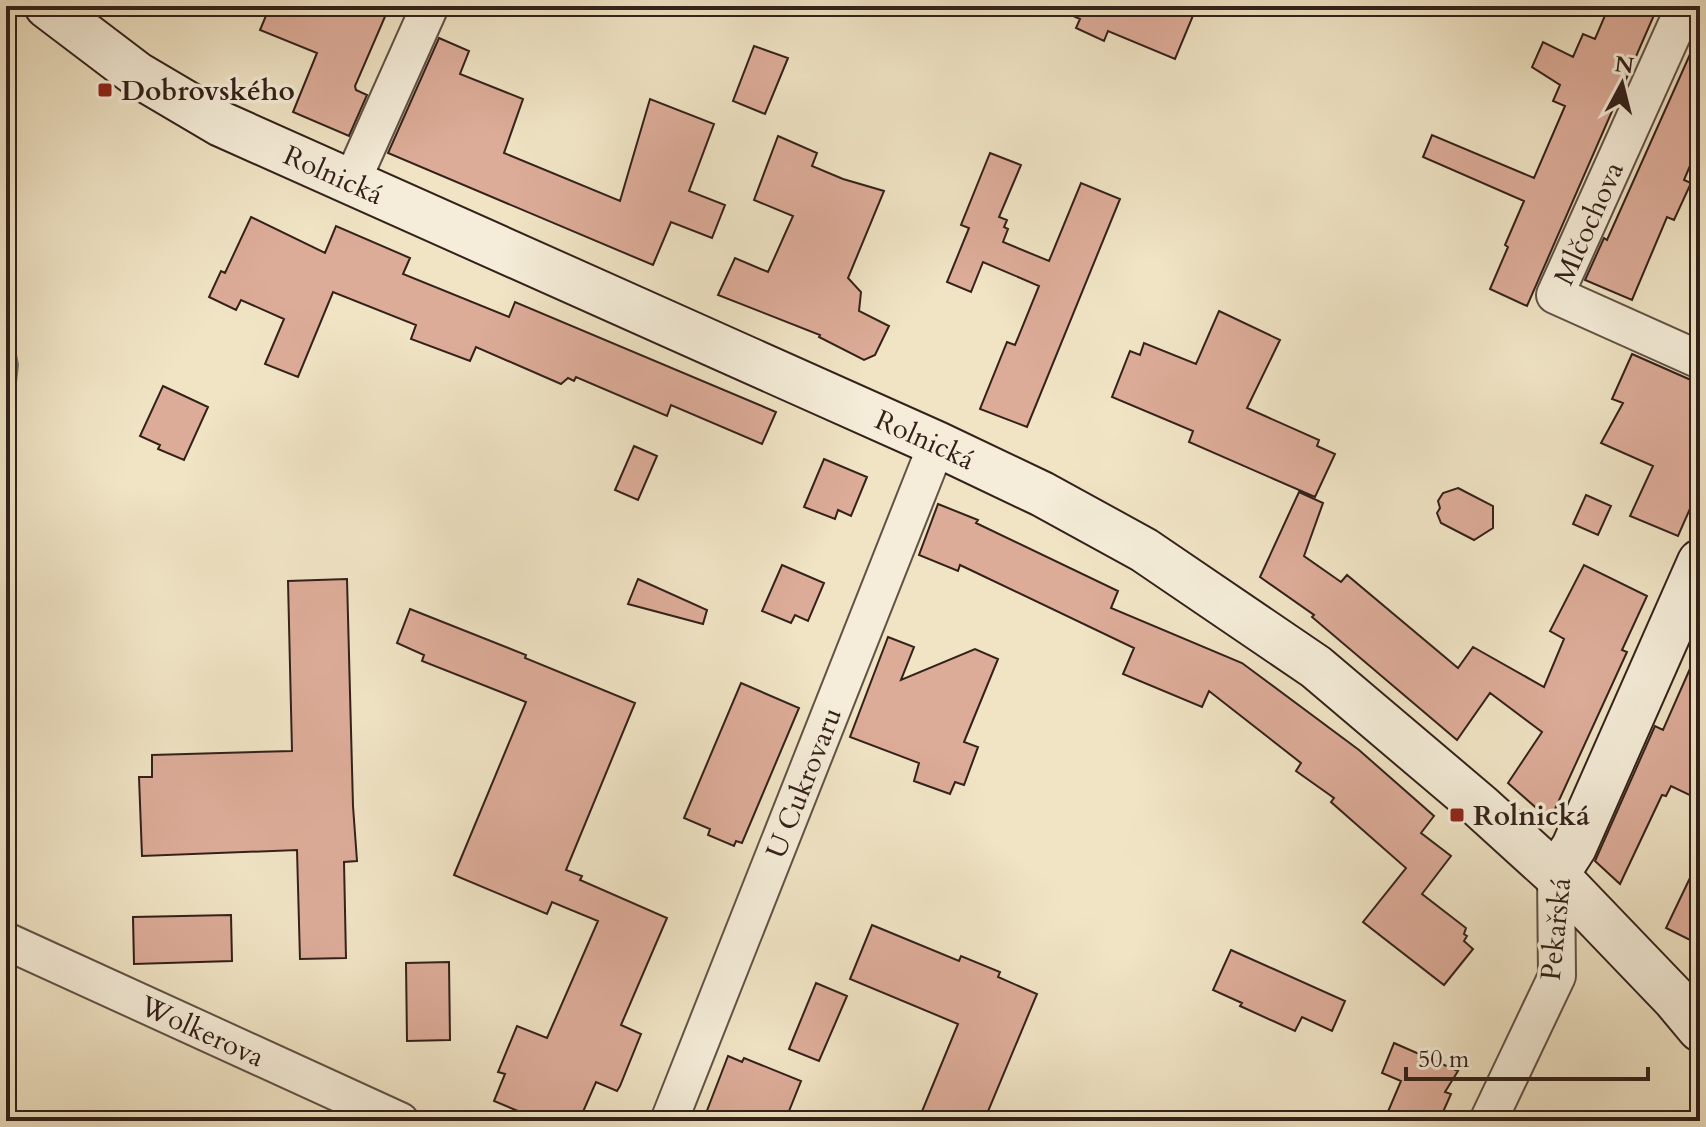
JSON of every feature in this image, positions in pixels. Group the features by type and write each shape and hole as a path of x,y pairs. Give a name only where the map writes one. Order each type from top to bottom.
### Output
{"street":[{"name":"Rolnická","path":"47,6 138,75 221,124 937,444 1042,494 1144,550 1316,667 1480,806 1556,875 1700,1029"},
{"path":"351,183 430,6"},
{"name":"Mlčochova","path":"1685,6 1555,295 1700,360"},
{"name":"U Cukrovaru","path":"669,1121 937,444"},
{"name":"Pekařská","path":"1488,1121 1557,976 1556,875 1574,847 1700,562"},
{"name":"Wolkerova","path":"6,941 400,1121"}],"building":[{"path":"270,6 373,6 387,12 355,86 356,90 367,95 349,136 293,112 317,53 260,30"},
{"path":"1051,6 1197,6 1175,59 1108,31 1104,41 1076,28 1080,19"},
{"path":"1609,6 1658,6 1527,306 1490,289 1524,201 1423,157 1432,135 1534,178 1565,106 1553,101 1560,85 1532,67 1543,42 1573,57 1583,34 1595,39"},
{"path":"1700,32 1700,142 1684,180 1691,183 1674,220 1667,217 1632,300 1585,280 1604,238 1607,240"},
{"path":"439,38 469,51 460,74 523,99 504,153 620,201 650,99 714,124 689,191 725,205 712,238 671,222 653,265 388,153"},
{"path":"754,46 788,58 765,114 733,101"},
{"path":"778,136 817,153 812,166 884,191 848,278 861,292 859,311 889,326 875,355 864,360 820,335 718,295 735,258 768,272 793,216 754,200"},
{"path":"990,153 1021,165 999,217 1007,220 1004,227 1008,229 1003,242 1049,261 1081,183 1120,199 1027,427 980,409 1007,342 1015,345 1039,286 983,262 971,292 947,282 969,228 961,225"},
{"path":"251,217 325,253 336,226 410,258 403,274 509,317 515,302 776,412 762,444 671,405 667,416 576,377 574,381 568,378 561,384 476,347 470,361 411,339 416,325 333,292 298,377 265,364 284,319 241,300 236,310 209,297 221,271 225,273"},
{"path":"1219,311 1280,340 1247,408 1319,440 1317,446 1335,454 1315,497 1189,442 1193,431 1112,397 1130,351 1140,355 1144,343 1196,364"},
{"path":"1632,354 1700,384 1700,486 1678,536 1630,516 1653,466 1601,443 1623,403 1612,399"},
{"path":"163,386 208,407 184,460 158,449 160,445 140,436"},
{"path":"634,446 657,456 638,500 615,490"},
{"path":"824,459 867,477 851,516 838,510 835,519 804,507"},
{"path":"1458,488 1493,506 1493,528 1474,540 1441,523 1437,513 1440,508 1438,501 1443,493"},
{"path":"1299,492 1323,503 1304,556 1341,582 1347,575 1458,668 1473,647 1544,687 1564,639 1550,631 1584,565 1647,596 1622,650 1627,652 1550,820 1508,783 1542,732 1490,693 1457,740 1312,617 1314,615 1260,577"},
{"path":"1586,495 1611,506 1598,535 1573,524"},
{"path":"938,504 978,520 976,523 1118,591 1111,608 1242,663 1359,750 1434,816 1421,833 1451,856 1422,894 1466,928 1464,941 1473,949 1444,985 1363,922 1406,868 1331,802 1334,798 1296,771 1301,763 1209,691 1202,707 1123,674 1134,648 960,565 958,571 919,555"},
{"path":"782,565 824,583 808,621 795,615 791,623 762,611"},
{"path":"347,579 357,861 344,862 346,958 300,959 297,850 142,856 139,777 152,777 152,755 292,751 288,581"},
{"path":"638,579 707,610 703,624 628,604"},
{"path":"410,609 635,703 566,870 582,876 580,880 667,918 621,1025 641,1034 620,1086 617,1091 596,1082 579,1121 542,1121 494,1101 505,1074 498,1072 517,1026 547,1038 598,921 552,902 547,914 454,875 526,702 422,661 424,655 397,643"},
{"path":"888,637 914,647 901,680 975,649 998,659 964,742 978,747 964,785 955,782 950,794 914,781 919,763 850,737"},
{"path":"1700,646 1700,800 1671,786 1666,796 1662,795 1620,884 1595,861 1655,726 1663,730"},
{"path":"741,683 799,708 742,843 736,841 734,846 708,835 710,829 684,818"},
{"path":"1700,857 1700,945 1666,928"},
{"path":"231,915 232,961 134,964 133,917"},
{"path":"872,925 959,961 961,956 1000,972 998,977 1037,994 984,1121 918,1121 958,1024 850,979"},
{"path":"1231,950 1345,1001 1332,1031 1302,1017 1295,1031 1213,990"},
{"path":"449,962 450,1040 407,1041 406,963"},
{"path":"816,983 847,996 819,1061 789,1049"},
{"path":"1394,1043 1458,1071 1445,1092 1451,1094 1439,1121 1384,1121 1401,1081 1382,1073"},
{"path":"728,1056 742,1062 744,1058 801,1081 785,1121 703,1121"}],"waterway":[{"path":"6,325 14,365 6,434"}],"place":[{"name":"Dobrovského","path":"105,90"},
{"name":"Rolnická","path":"1457,815"}]}
